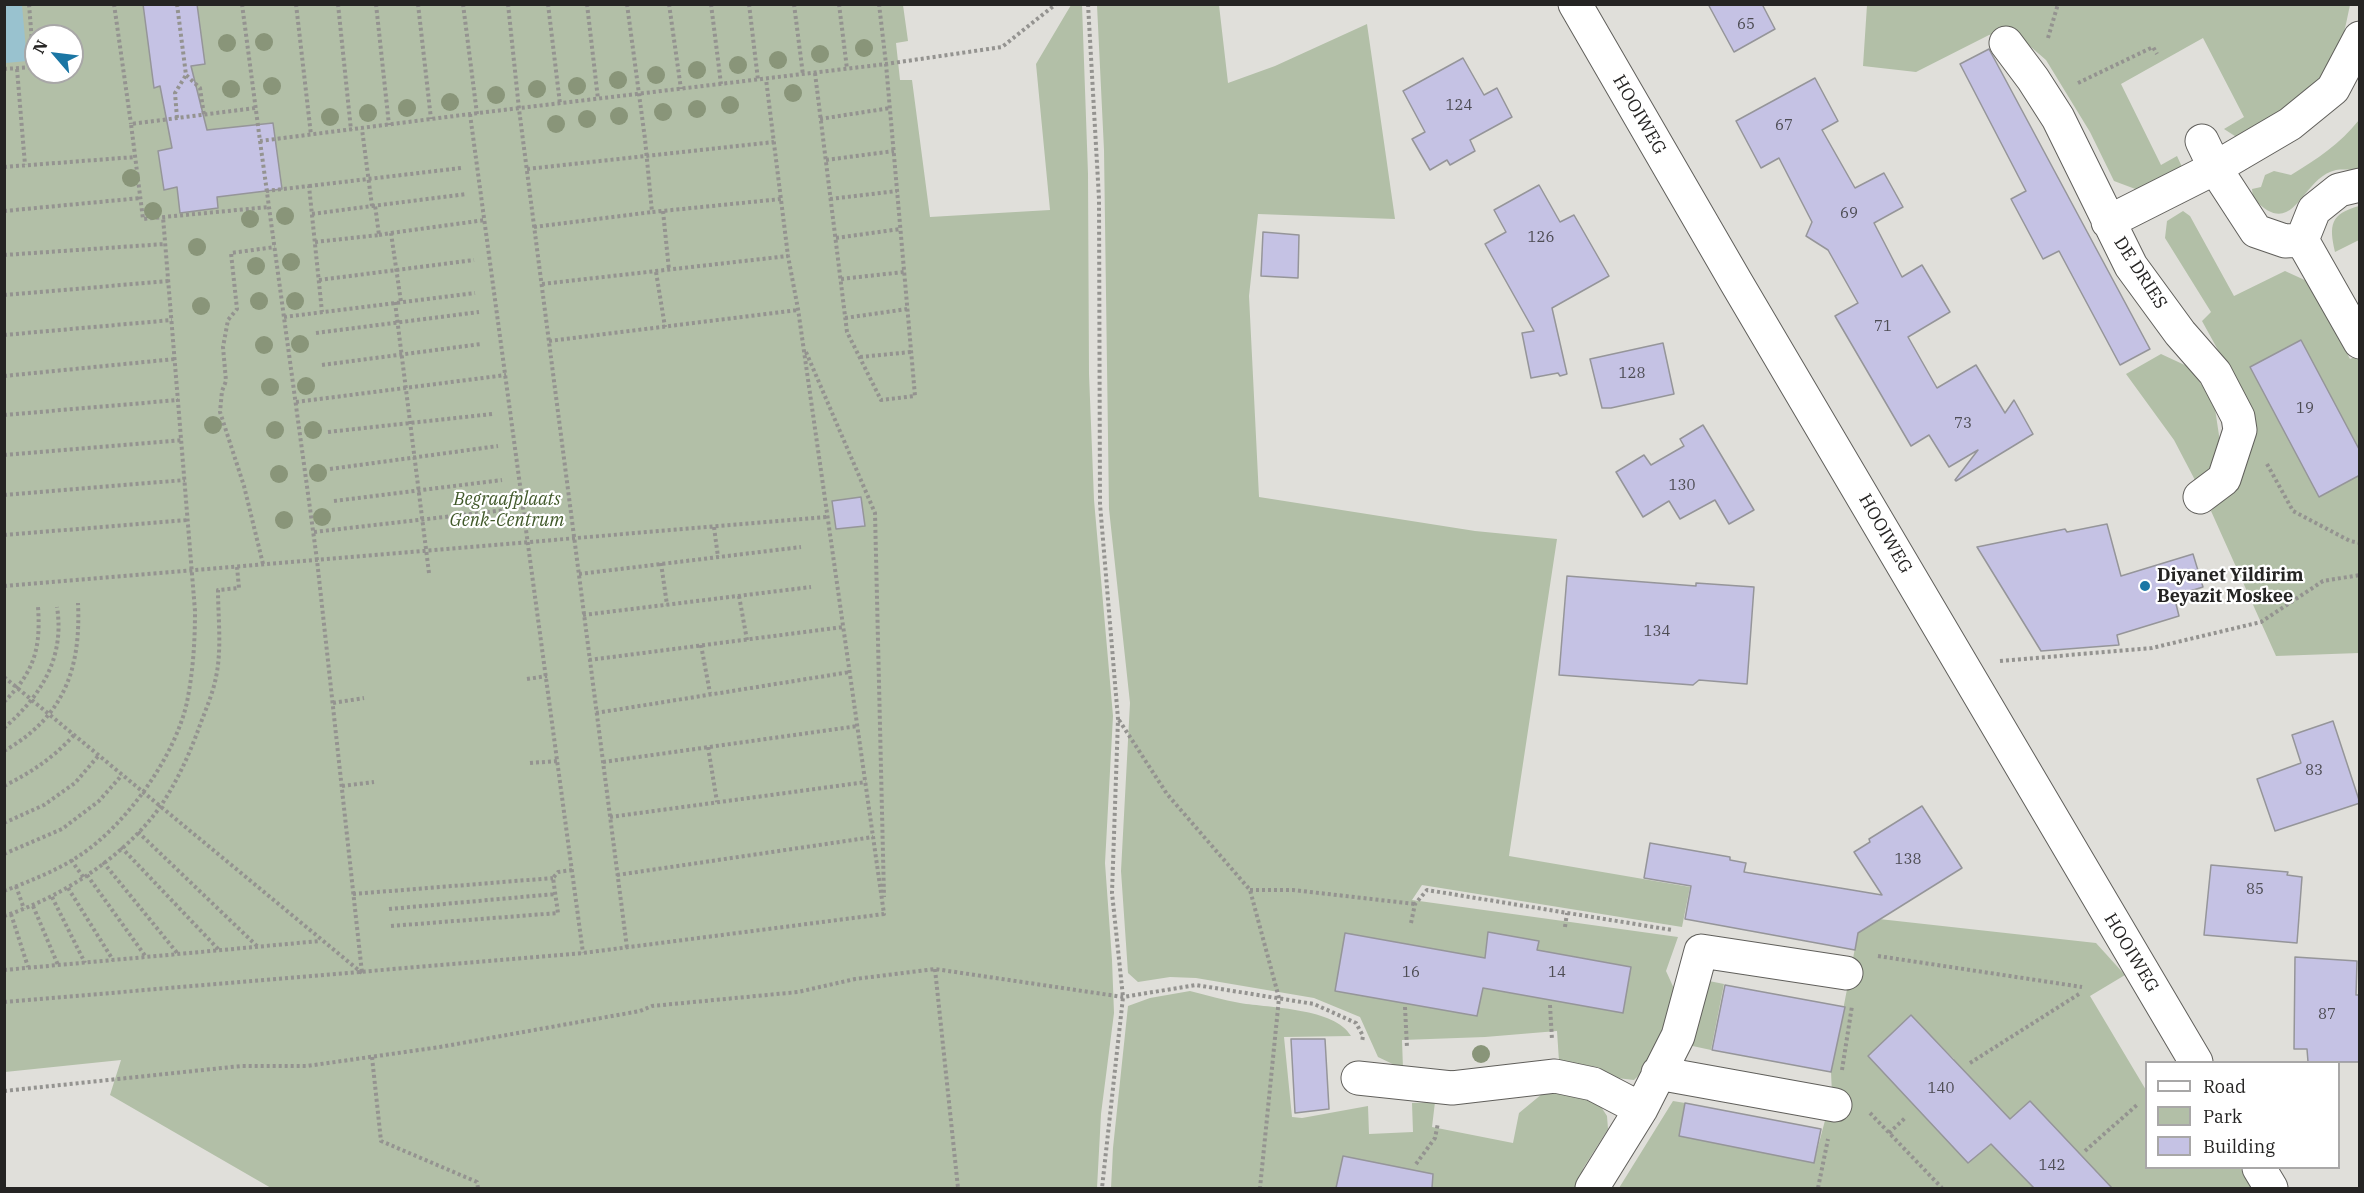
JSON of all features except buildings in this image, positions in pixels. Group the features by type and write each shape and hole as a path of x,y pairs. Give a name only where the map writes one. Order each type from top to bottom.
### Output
{"street":[{"name":"HOOIWEG","path":"1575,4 1736,282 2195,1061"},
{"name":"DE DRIES","path":"2200,497 2224,479 2240,430 2238,417 2215,373 2180,333 2131,266 2108,222 2209,155 2290,124 2333,89 2360,38"},
{"path":"2006,43 2058,118 2108,222"},
{"path":"2209,155 2256,231 2285,241 2302,240"},
{"path":"2302,240 2314,210 2339,190 2360,185"},
{"path":"2302,240 2360,342"},
{"path":"1592,1188 1641,1109 1678,1036 1701,951 1846,973"},
{"path":"1658,1073 1849,1106"},
{"path":"1358,1078 1452,1088 1555,1076 1593,1084 1641,1109"},
{"path":"2260,1169 2271,1188"}],"path":[{"path":"4,69 34,67 29,4"},
{"path":"114,4 143,219 269,207"},
{"path":"177,4 186,75 175,93 177,118"},
{"path":"242,4 314,532 362,973"},
{"path":"296,4 311,135"},
{"path":"338,4 351,130"},
{"path":"376,4 389,125"},
{"path":"418,4 431,119"},
{"path":"464,4 477,114"},
{"path":"508,4 519,109 627,948"},
{"path":"548,4 560,104"},
{"path":"587,4 598,99"},
{"path":"627,4 652,212"},
{"path":"669,4 681,89"},
{"path":"711,4 721,84"},
{"path":"749,4 758,80"},
{"path":"794,4 803,75"},
{"path":"839,4 847,69"},
{"path":"815,73 848,332 881,400 915,396 879,4"},
{"path":"260,141 898,63 1002,47 1056,4"},
{"path":"1088,4 1098,199 1100,504 1118,719 1112,893 1122,997 1102,1188"},
{"path":"2069,87 2153,46 2157,54"},
{"path":"17,69 26,165"},
{"path":"186,75 200,88 204,115"},
{"path":"766,79 788,256 798,309 884,914"},
{"path":"131,124 255,108"},
{"path":"820,119 890,108"},
{"path":"471,114 583,953"},
{"path":"362,129 378,235"},
{"path":"527,169 774,142"},
{"path":"826,160 894,151"},
{"path":"4,167 135,157"},
{"path":"266,191 461,168"},
{"path":"309,186 322,312"},
{"path":"830,199 897,191"},
{"path":"312,214 467,194"},
{"path":"4,211 141,198"},
{"path":"534,227 782,199"},
{"path":"663,211 669,270"},
{"path":"4,891 38,878 71,860 115,825 143,793 170,749 187,705 195,658 195,611 163,217"},
{"path":"315,242 485,220"},
{"path":"836,238 900,229"},
{"path":"391,233 396,270 398,323 429,573"},
{"path":"4,255 166,244"},
{"path":"263,564 243,486 220,412 222,392 226,381 223,347 228,320 237,309 231,253 275,247"},
{"path":"542,284 788,256"},
{"path":"319,280 474,260"},
{"path":"656,271 665,327"},
{"path":"841,279 904,272"},
{"path":"4,295 169,281"},
{"path":"284,317 475,293"},
{"path":"549,341 798,309"},
{"path":"845,318 907,309"},
{"path":"315,333 479,312"},
{"path":"4,335 172,320"},
{"path":"322,365 481,344"},
{"path":"803,346 875,513 884,914"},
{"path":"860,357 911,352"},
{"path":"4,376 175,359"},
{"path":"296,402 506,375"},
{"path":"4,415 178,400"},
{"path":"328,432 492,414"},
{"path":"4,455 182,440"},
{"path":"330,469 498,446"},
{"path":"2263,456 2294,511 2350,541 2360,543"},
{"path":"4,495 185,480"},
{"path":"334,501 502,480"},
{"path":"314,532 506,510"},
{"path":"4,586 827,517"},
{"path":"4,535 188,520"},
{"path":"714,526 718,556"},
{"path":"579,574 801,547"},
{"path":"661,563 667,605"},
{"path":"4,916 52,897 85,877 138,832 160,806 188,757 216,676 218,590 239,588 237,567"},
{"path":"2000,661 2152,648 2261,622 2322,582 2360,575"},
{"path":"584,615 811,587"},
{"path":"739,596 747,640"},
{"path":"4,751 27,738 50,715 68,682 78,647 78,603"},
{"path":"4,728 33,700 51,667 58,646 60,622 57,607"},
{"path":"4,702 25,680 36,656 39,630 38,608"},
{"path":"589,660 843,627"},
{"path":"701,645 710,693"},
{"path":"596,713 850,672"},
{"path":"527,679 547,676"},
{"path":"4,677 362,973"},
{"path":"333,703 364,698"},
{"path":"1118,719 1167,794 1250,890 1279,999 1260,1188"},
{"path":"603,762 858,726"},
{"path":"4,786 37,769 58,753 74,735"},
{"path":"708,747 717,802"},
{"path":"4,823 44,806 75,783 99,755"},
{"path":"530,763 558,760"},
{"path":"4,854 62,829 99,801 122,775"},
{"path":"342,786 374,782"},
{"path":"610,817 866,782"},
{"path":"138,832 258,947"},
{"path":"617,875 873,837"},
{"path":"121,848 220,951"},
{"path":"71,860 146,957"},
{"path":"103,862 178,954"},
{"path":"353,894 553,878 558,872 572,870"},
{"path":"391,926 558,913 553,878"},
{"path":"16,886 24,909"},
{"path":"68,888 113,960"},
{"path":"1250,890 1293,890 1415,904"},
{"path":"1411,923 1415,904 1427,890 1676,931"},
{"path":"389,909 555,894"},
{"path":"52,897 85,963"},
{"path":"33,906 57,965"},
{"path":"1565,927 1567,913"},
{"path":"11,914 28,967"},
{"path":"4,1002 583,953 884,914"},
{"path":"4,970 322,941"},
{"path":"1846,973 1858,974 1872,955 2082,987"},
{"path":"935,969 958,1188"},
{"path":"4,1091 241,1066 307,1066 440,1047 640,1011 652,1006 798,992 855,979 935,969 1122,997 1196,985 1314,1004 1356,1023 1363,1036"},
{"path":"1970,1064 2079,994"},
{"path":"1550,1005 1552,1047"},
{"path":"1405,1007 1407,1055"},
{"path":"372,1057 381,1141 477,1182 478,1188"},
{"path":"2085,1151 2138,1104"},
{"path":"1849,1106 1889,1133 1942,1188"},
{"path":"1889,1133 1905,1118"},
{"path":"1416,1164 1435,1138 1439,1120"}],"green space":[{"name":"Begraafplaats Genk-Centrum","path":"4,5 903,5 908,41 896,43 900,80 912,80 930,217 1050,210 1036,64 1071,5 1082,5 1088,174 1089,374 1094,500 1113,716 1105,863 1114,1013 1101,1114 1097,1188 271,1188 110,1095 121,1060 5,1072"},
{"path":"1097,5 1219,5 1228,83 1275,66 1367,24 1395,219 1258,214 1249,296 1259,497 1475,531 1557,539 1509,856 1690,887 1682,927 1422,885 1412,900 1678,937 1666,971 1676,993 1656,1051 1634,1080 1617,1078 1597,1067 1559,1061 1557,1031 1485,1037 1402,1040 1403,1069 1378,1057 1360,1017 1314,998 1196,978 1170,977 1138,982 1128,973 1121,871 1130,703 1109,509 1104,150"},
{"path":"1867,5 2350,5 2340,45 2323,76 2298,100 2238,138 2224,129 2244,117 2203,38 2121,84 2161,165 2177,156 2182,167 2138,190 2114,181 2090,132 2046,60 2010,29 1989,35 1916,72 1863,66"},
{"path":"2359,120 2359,170 2336,170 2324,175 2297,204 2279,214 2267,210 2253,198 2252,189 2261,187 2265,175 2274,171 2291,175 2328,150"},
{"path":"2359,206 2359,240 2335,252 2332,235 2334,222 2342,213"},
{"path":"2183,211 2190,216 2234,296 2285,271 2309,282 2350,359 2359,355 2359,653 2276,656 2211,511 2227,494 2248,461 2251,410 2202,321 2211,312 2165,238 2167,221"},
{"path":"2161,354 2189,367 2214,402 2220,442 2212,466 2196,482 2174,440 2126,374"},
{"path":"1861,917 2096,943 2125,975 2090,996 2145,1088 2145,1169 2241,1169 2254,1188 1619,1188 1673,1101 1685,1103 1679,1136 1814,1162 1832,1094 1831,1072","holes":["1911,1016 1954,1059 1870,1055"]},
{"path":"1709,981 1724,984 1711,1050 1688,1045"},
{"path":"1190,991 1240,1003 1284,1008 1317,1015 1343,1027 1351,1036 1284,1037 1292,1117 1302,1118 1368,1106 1369,1134 1413,1132 1412,1103 1435,1102 1432,1127 1513,1143 1519,1113 1542,1094 1571,1089 1596,1099 1607,1116 1608,1129 1584,1167 1575,1188 1111,1188 1128,1006 1150,998"}],"water":[{"path":"4,5 22,5 24,61 6,63"}],"place":[{"name":"Diyanet Yildirim Beyazit Moskee","path":"2145,586"}]}
